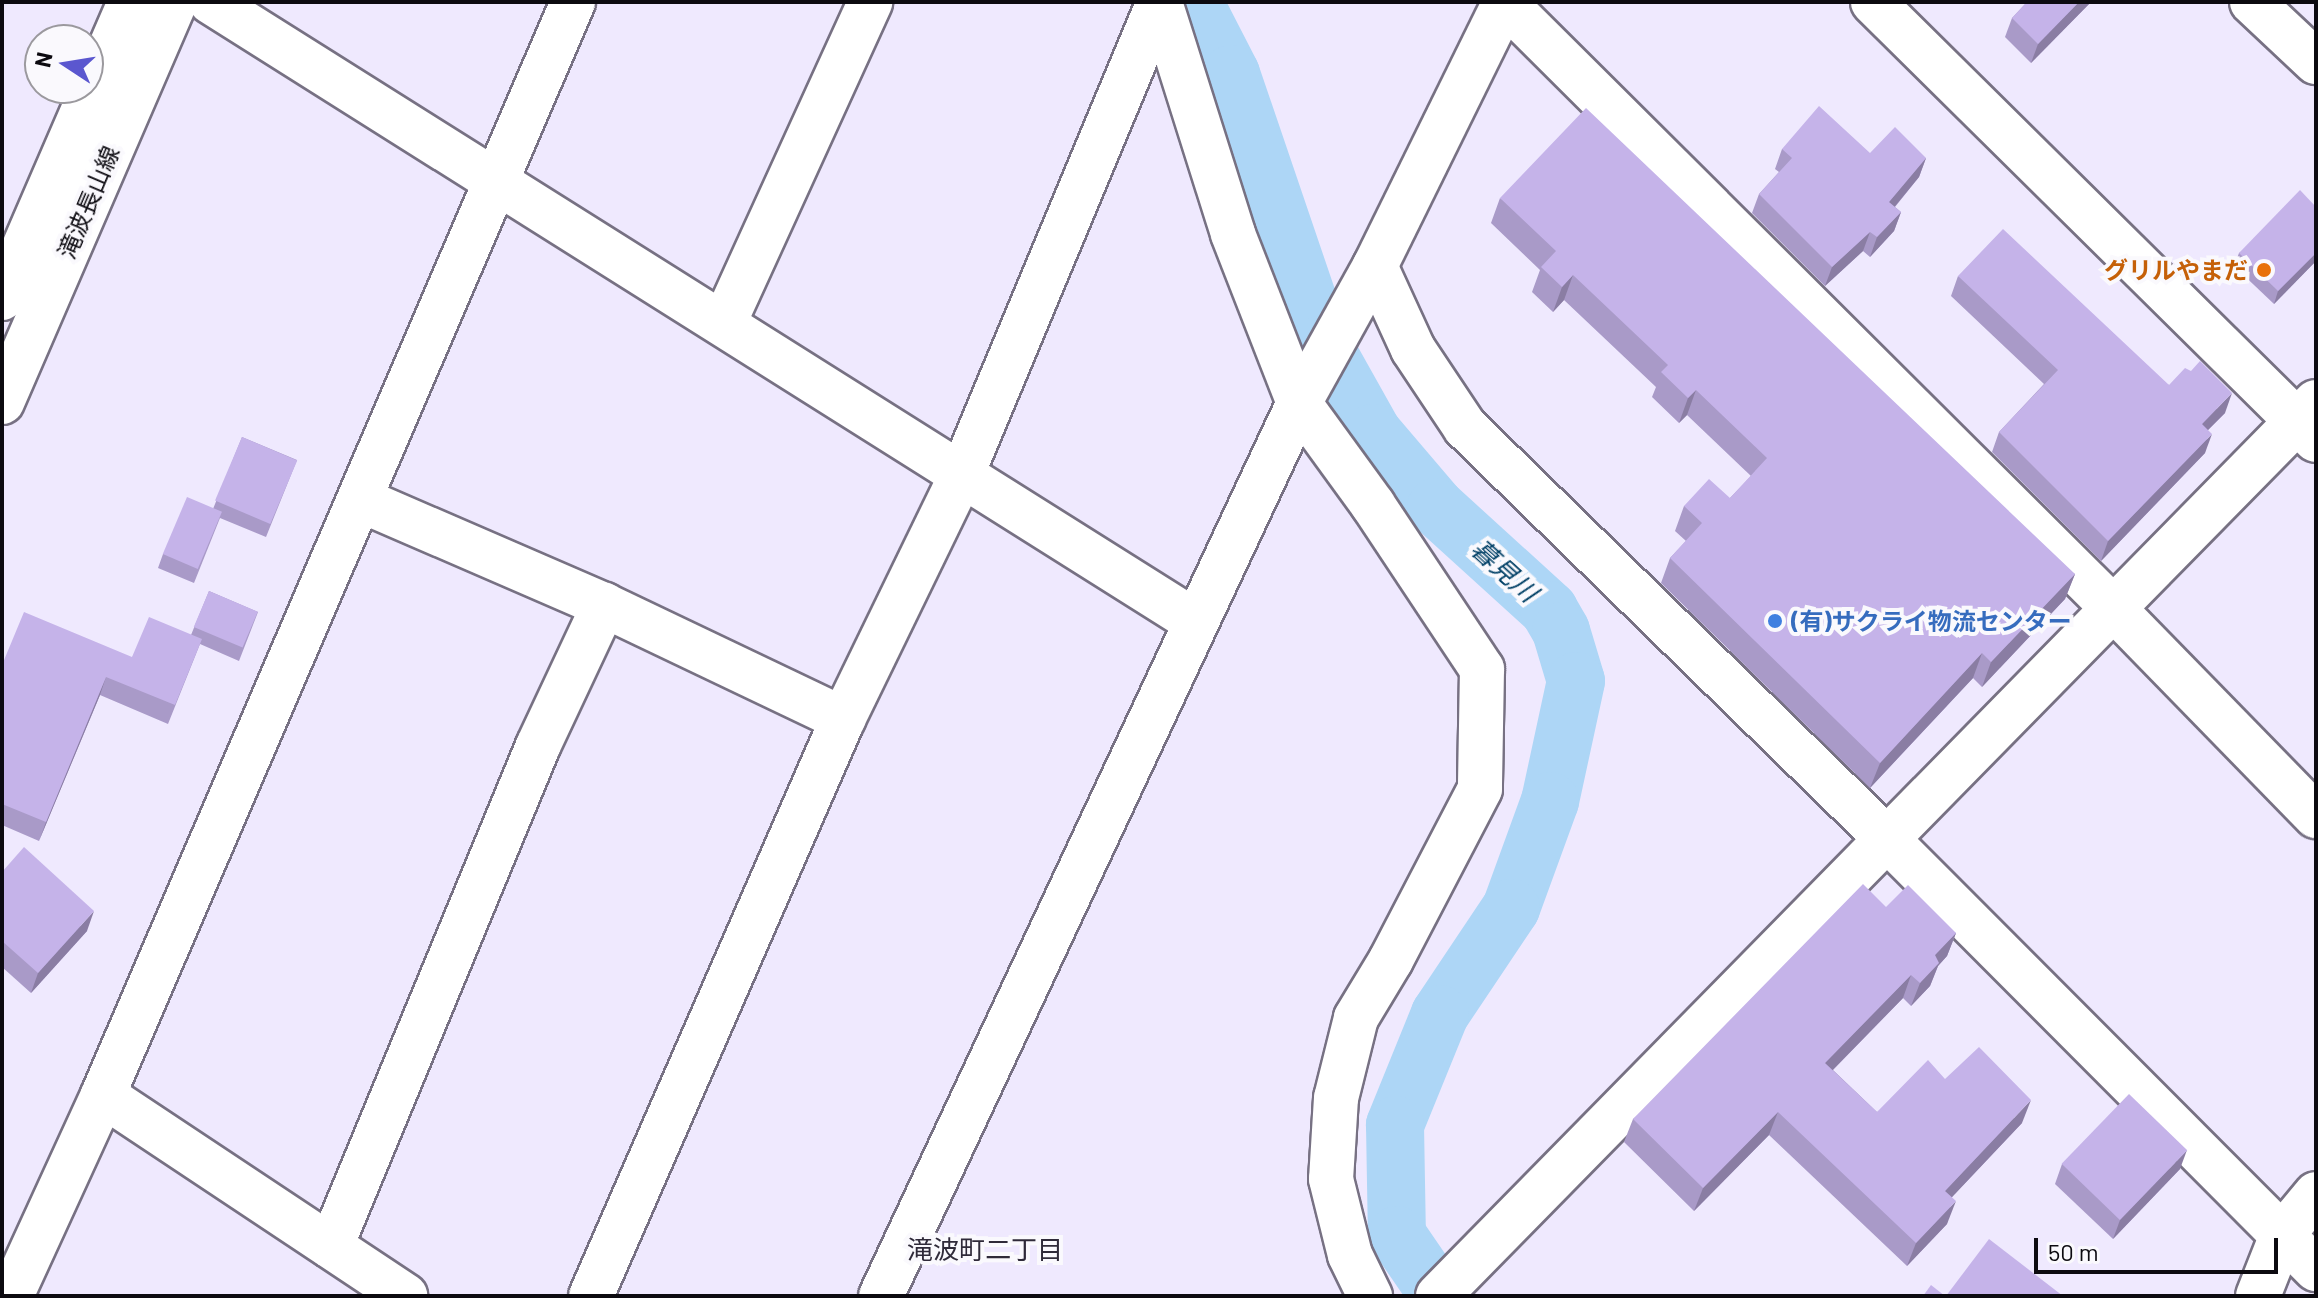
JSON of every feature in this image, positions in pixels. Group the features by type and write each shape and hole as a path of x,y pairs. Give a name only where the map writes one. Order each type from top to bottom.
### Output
{"street":[{"name":"滝波長山線","path":"2,298 130,2"},
{"name":"滝波長山線","path":"2,402 175,2"},
{"path":"211,2 1196,622"},
{"path":"11,1296 103,1095 573,2"},
{"path":"724,323 870,2"},
{"path":"1159,2 1233,234 1299,403 1373,505 1482,669 1480,789 1391,960 1356,1018 1336,1098 1331,1179 1350,1255 1370,1296"},
{"path":"591,1296 843,719 962,474 1159,2"},
{"path":"881,1296 1299,403 1371,274 1505,2 2113,608 2316,816"},
{"path":"1438,1296 2113,608 2309,421 1873,2"},
{"path":"2252,2 2313,51"},
{"path":"1371,274 1413,349 1465,427 1886,838 2316,1269"},
{"path":"361,500 604,605 843,719"},
{"path":"331,1246 538,746 604,605"},
{"path":"103,1095 405,1296"},
{"path":"2258,1296 2282,1235 2316,1194"}],"building":[{"path":"2027,2 2079,2 2038,44 2012,18"},
{"path":"1819,106 1870,153 1895,127 1926,158 1889,202 1901,212 1877,237 1870,232 1832,267 1759,194 1792,158 1782,149"},
{"path":"1586,108 2075,574 1991,662 1982,653 1880,763 1670,558 1702,523 1684,506 1709,479 1730,498 1767,458 1696,390 1688,398 1661,372 1668,365 1573,275 1562,287 1541,267 1556,251 1500,198"},
{"path":"2300,190 2316,207 2316,253 2278,291 2239,253"},
{"path":"2003,229 2169,385 2185,368 2191,371 2200,361 2232,393 2202,424 2212,434 2108,541 1999,432 2058,370 1958,276"},
{"path":"242,437 297,460 270,524 215,501"},
{"path":"187,497 222,512 198,569 163,554"},
{"path":"209,591 258,612 243,648 194,627"},
{"path":"24,612 132,657 149,617 202,639 175,705 106,677 46,822 2,804 2,665"},
{"path":"24,847 94,911 38,973 2,941 2,872"},
{"path":"1863,884 1886,907 1908,885 1956,933 1935,955 1939,963 1920,983 1911,975 1825,1063 1877,1112 1928,1060 1945,1079 1979,1047 2031,1100 1945,1191 1956,1201 1916,1243 1778,1112 1703,1188 1633,1119"},
{"path":"2129,1094 2187,1150 2120,1220 2062,1164"},
{"path":"1989,1239 2063,1296 1946,1296"},
{"path":"1931,1285 1945,1296 1923,1296"}],"waterway":[{"name":"暮見川","path":"1194,2 1231,74 1323,344 1373,433 1436,507 1549,610 1561,631 1576,681 1550,801 1511,908 1440,1014 1395,1125 1397,1235 1439,1296"}],"place":[{"name":"グリルやまだ","path":"2264,270"},
{"name":"(有)サクライ物流センター","path":"1775,621"}],"district":[{"name":"滝波町二丁目","path":"985,1249"}]}
